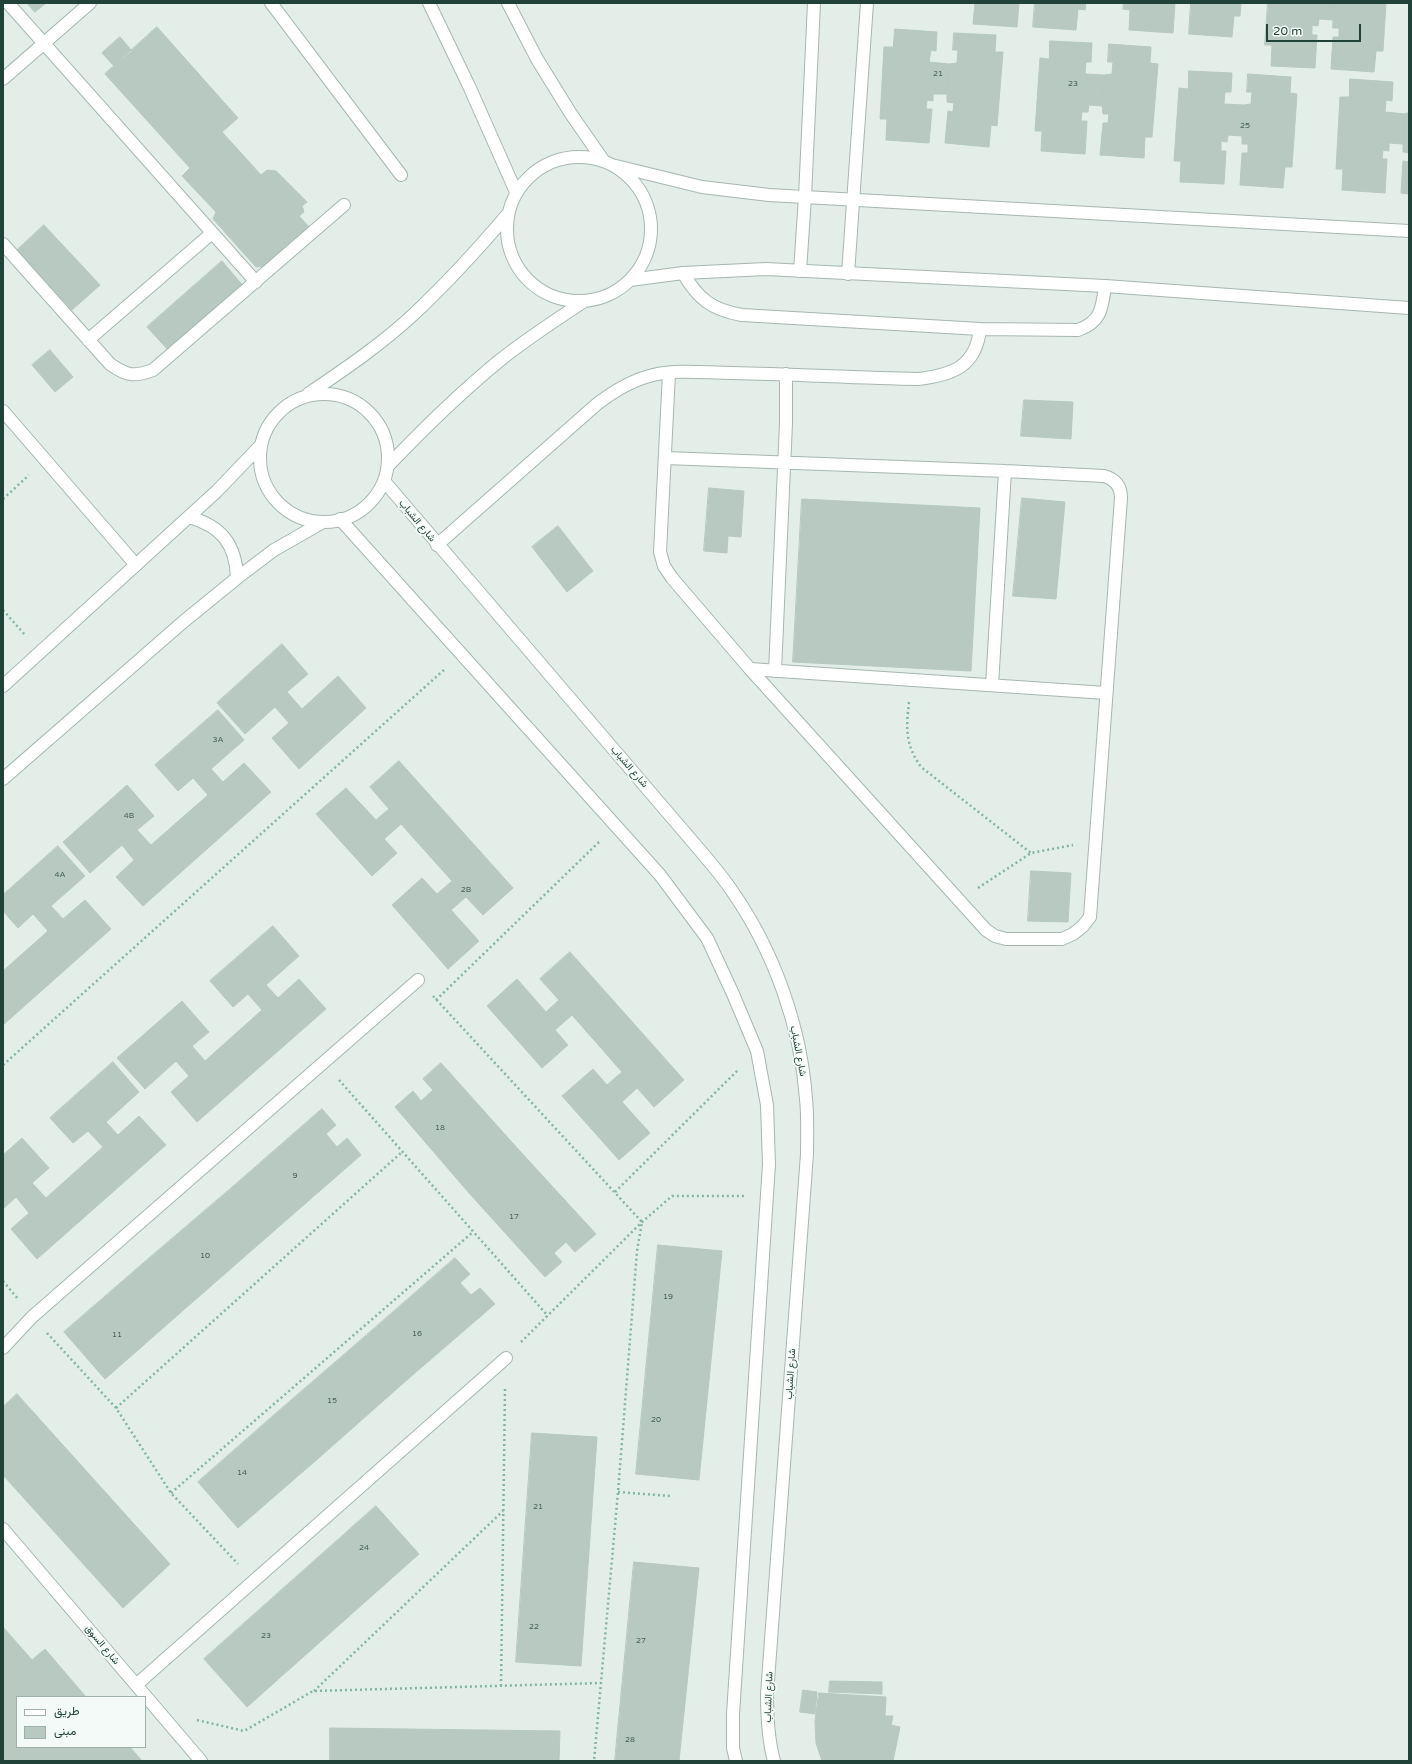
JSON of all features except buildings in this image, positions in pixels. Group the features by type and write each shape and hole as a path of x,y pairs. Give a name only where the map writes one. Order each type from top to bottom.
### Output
{"street":[{"path":"8,3 256,282"},
{"path":"3,79 90,3"},
{"path":"271,3 401,175"},
{"path":"429,3 469,86 516,192"},
{"path":"508,3 571,114 603,160"},
{"path":"800,271 806,197 814,3"},
{"path":"848,274 867,3"},
{"path":"307,396 328,394 342,396 366,409 380,425 387,445 388,466 384,481 377,494 367,505 354,514 340,519 323,522 307,520 293,514 280,504 270,492 263,478 260,462 261,445 267,428 277,414 291,403 307,396 362,357 414,314 463,266 507,215 516,192 528,176 544,164 563,157 584,156 603,160 616,166 702,187 737,192 853,200 1409,231"},
{"path":"507,215 507,240 510,253 518,269 531,283 546,294 564,300 583,302 600,298 616,291 630,280 642,266 649,248 652,229 650,211 642,193 631,178 616,166"},
{"path":"3,244 110,364 122,373 138,375 152,370 344,205"},
{"path":"88,340 212,233"},
{"path":"630,280 683,273 738,269 800,271 1104,286 1409,308"},
{"path":"683,273 690,286 700,298 713,307 727,313 742,316 980,329 1078,330 1086,327 1098,316 1102,309 1104,286"},
{"path":"388,466 444,409 499,361 540,330 583,302"},
{"path":"437,545 610,394 638,379 669,373 786,374 912,379 933,377 958,369 967,362 977,346 980,329"},
{"path":"666,458 1005,470 1104,476 1115,481 1119,486 1121,498 1090,916 1083,926 1073,934 1062,939 1006,939 995,936 986,930 750,669 672,578 664,566 660,552 666,458 669,373"},
{"path":"774,671 784,462 786,374"},
{"path":"3,411 136,565"},
{"path":"3,686 189,517 240,468 261,445"},
{"path":"992,685 1005,470"},
{"name":"شارع الشباب","path":"384,481 437,545 698,848 733,892 764,947 783,990 796,1036 806,1098 807,1154 767,1694 767,1721 770,1747 774,1761"},
{"path":"189,517 203,521 215,528 225,537 237,564 237,578"},
{"path":"340,519 660,875 707,938 734,994 757,1051 767,1105 769,1164 733,1714 733,1748 736,1761"},
{"path":"3,779 183,622 237,578 274,550 323,522"},
{"path":"750,669 1106,692"},
{"path":"3,1348 32,1317 418,980"},
{"path":"136,1685 506,1358"},
{"name":"شارع السوق","path":"3,1529 145,1696"},
{"name":"شارع السوق","path":"146,1697 201,1761"}],"path":[{"path":"3,499 46,460"},
{"path":"3,610 40,652"},
{"path":"3,1065 462,654"},
{"path":"911,680 907,735 914,757 922,767 1031,853"},
{"path":"436,1000 616,825"},
{"path":"959,900 1031,853 1095,840"},
{"path":"418,980 642,1222"},
{"path":"615,1192 757,1051"},
{"path":"323,1063 548,1316"},
{"path":"116,1408 402,1152"},
{"path":"501,1686 506,1358 642,1222 672,1196 767,1197"},
{"path":"594,1761 618,1492 637,1251 642,1222"},
{"path":"171,1493 473,1232"},
{"path":"32,1317 116,1408 171,1493 254,1581"},
{"path":"618,1492 672,1496"},
{"path":"193,1719 244,1731 313,1691 504,1511"},
{"path":"313,1691 601,1683"}]}
